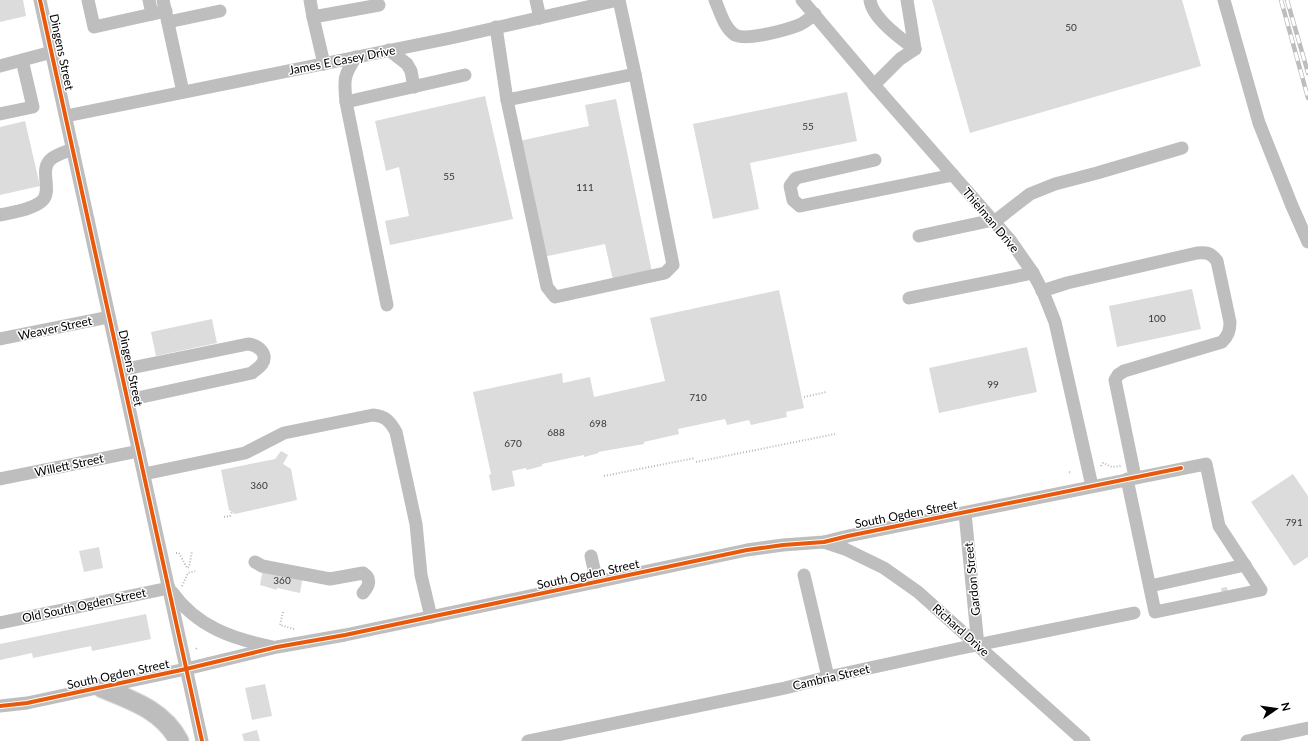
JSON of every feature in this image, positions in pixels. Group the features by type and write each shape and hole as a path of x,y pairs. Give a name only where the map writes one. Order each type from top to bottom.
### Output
{"highway":[{"path":"102,688 137,702 152,711 166,722 179,741"}],"street":[{"name":"Dingens Street","path":"40,0 202,741"},
{"path":"88,0 94,27 165,11 220,11"},
{"path":"149,0 152,14"},
{"path":"310,0 324,64"},
{"path":"536,0 540,18"},
{"path":"496,27 507,100 547,287 555,297 665,273 673,265 618,0"},
{"name":"James E Casey Drive","path":"66,116 324,64 618,0"},
{"path":"716,0 724,21 734,34 742,38 754,37 800,25 814,14"},
{"name":"Thielman Drive","path":"802,0 874,85 1010,240 1033,273 1055,322 1092,486"},
{"path":"870,0 871,6 890,31 914,49"},
{"path":"907,0 914,49"},
{"path":"1224,0 1259,123 1308,242"},
{"path":"314,17 379,5"},
{"path":"165,11 183,92"},
{"path":"874,85 900,59 914,49"},
{"path":"389,50 407,64 411,71 414,87"},
{"path":"0,66 52,52"},
{"path":"356,57 349,67 344,80 346,102 388,305"},
{"path":"0,114 33,106 22,60"},
{"path":"507,100 634,74"},
{"path":"346,102 465,75"},
{"path":"919,236 993,221 1030,194 1055,184 1182,148"},
{"path":"0,216 35,206 43,200 47,191 46,170 49,161 57,155 73,149"},
{"path":"875,160 796,178 790,186 793,200 800,206 953,175"},
{"path":"1042,291 1067,283 1206,252 1212,254 1217,261 1230,322 1230,331 1227,337 1222,342 1124,371 1118,375 1115,380 1131,478 1150,586 1155,612 1261,590 1245,566 1150,586"},
{"path":"910,298 1033,273"},
{"name":"Weaver Street","path":"0,340 109,317"},
{"path":"121,370 248,344 260,348 264,353 264,360 252,373 128,400"},
{"path":"144,474 245,453 284,433 373,415 381,416 392,424 396,432 416,524 421,575 431,617"},
{"name":"Willett Street","path":"0,479 138,451"},
{"name":"South Ogden Street","path":"0,706 27,703 102,688 277,647 431,617 747,550 782,545 824,542 1131,478 1206,464 1219,526 1245,566"},
{"name":"Gardon Street","path":"965,512 978,646"},
{"name":"Richard Drive","path":"824,542 845,549 884,568 918,592 1084,741"},
{"path":"592,556 597,582"},
{"path":"255,562 262,566 330,579 363,573 369,581 368,587 363,593"},
{"path":"804,574 828,677"},
{"path":"169,588 180,604 189,613 219,631 245,641 277,647"},
{"name":"Old South Ogden Street","path":"0,623 169,588"},
{"name":"Cambria Street","path":"528,741 785,688 828,677 1134,613"},
{"path":"1247,741 1308,728"}],"path":[{"path":"804,397 826,392"},
{"path":"696,462 835,434"},
{"path":"604,476 695,458"},
{"path":"1101,466 1103,463 1116,467"},
{"path":"224,518 230,516 232,512"},
{"path":"176,553 179,553 187,568 189,567 192,551"},
{"path":"182,587 188,573 195,571"},
{"path":"283,612 280,625 294,629"}],"building":[{"path":"0,0 23,0 26,16 0,22"},
{"path":"932,0 1182,0 1201,66 970,133"},
{"path":"847,92 857,141 750,163 759,209 713,219 693,124"},
{"path":"485,96 513,219 390,245 385,221 409,216 399,167 386,171 375,121"},
{"path":"616,99 652,272 613,280 605,244 543,257 519,141 589,126 585,105"},
{"path":"25,121 40,186 0,195 0,127"},
{"path":"1192,289 1201,329 1117,347 1109,306"},
{"path":"779,290 804,408 786,412 787,417 751,425 749,420 727,425 725,419 678,429 679,434 644,442 644,444 598,452 599,453 584,457 584,455 542,464 542,466 527,470 526,468 512,471 515,486 492,491 489,475 491,474 473,392 562,373 563,383 590,377 594,397 665,381 650,318"},
{"path":"212,319 217,343 156,356 151,332"},
{"path":"1027,347 1037,392 939,413 929,368"},
{"path":"281,451 288,455 283,464 291,469 297,500 235,514 229,510 221,470 275,459"},
{"path":"1293,474 1308,496 1308,557 1294,566 1251,502"},
{"path":"99,547 103,568 84,572 79,551"},
{"path":"263,568 303,575 300,593 277,588 277,590 260,585"},
{"path":"1227,587 1228,594 1222,595 1221,588"},
{"path":"146,614 151,639 92,651 91,646 33,658 32,653 0,660 0,644"},
{"path":"265,684 272,716 252,720 245,688"},
{"path":"257,730 260,741 244,741 242,734"}],"railway":[{"path":"1281,0 1308,98"},
{"path":"1287,0 1308,73"}],"cycle path":[{"path":"40,0 202,741"},
{"path":"0,706 27,703 186,669 277,647 345,635 747,550 783,545 824,542 1181,468"}]}
